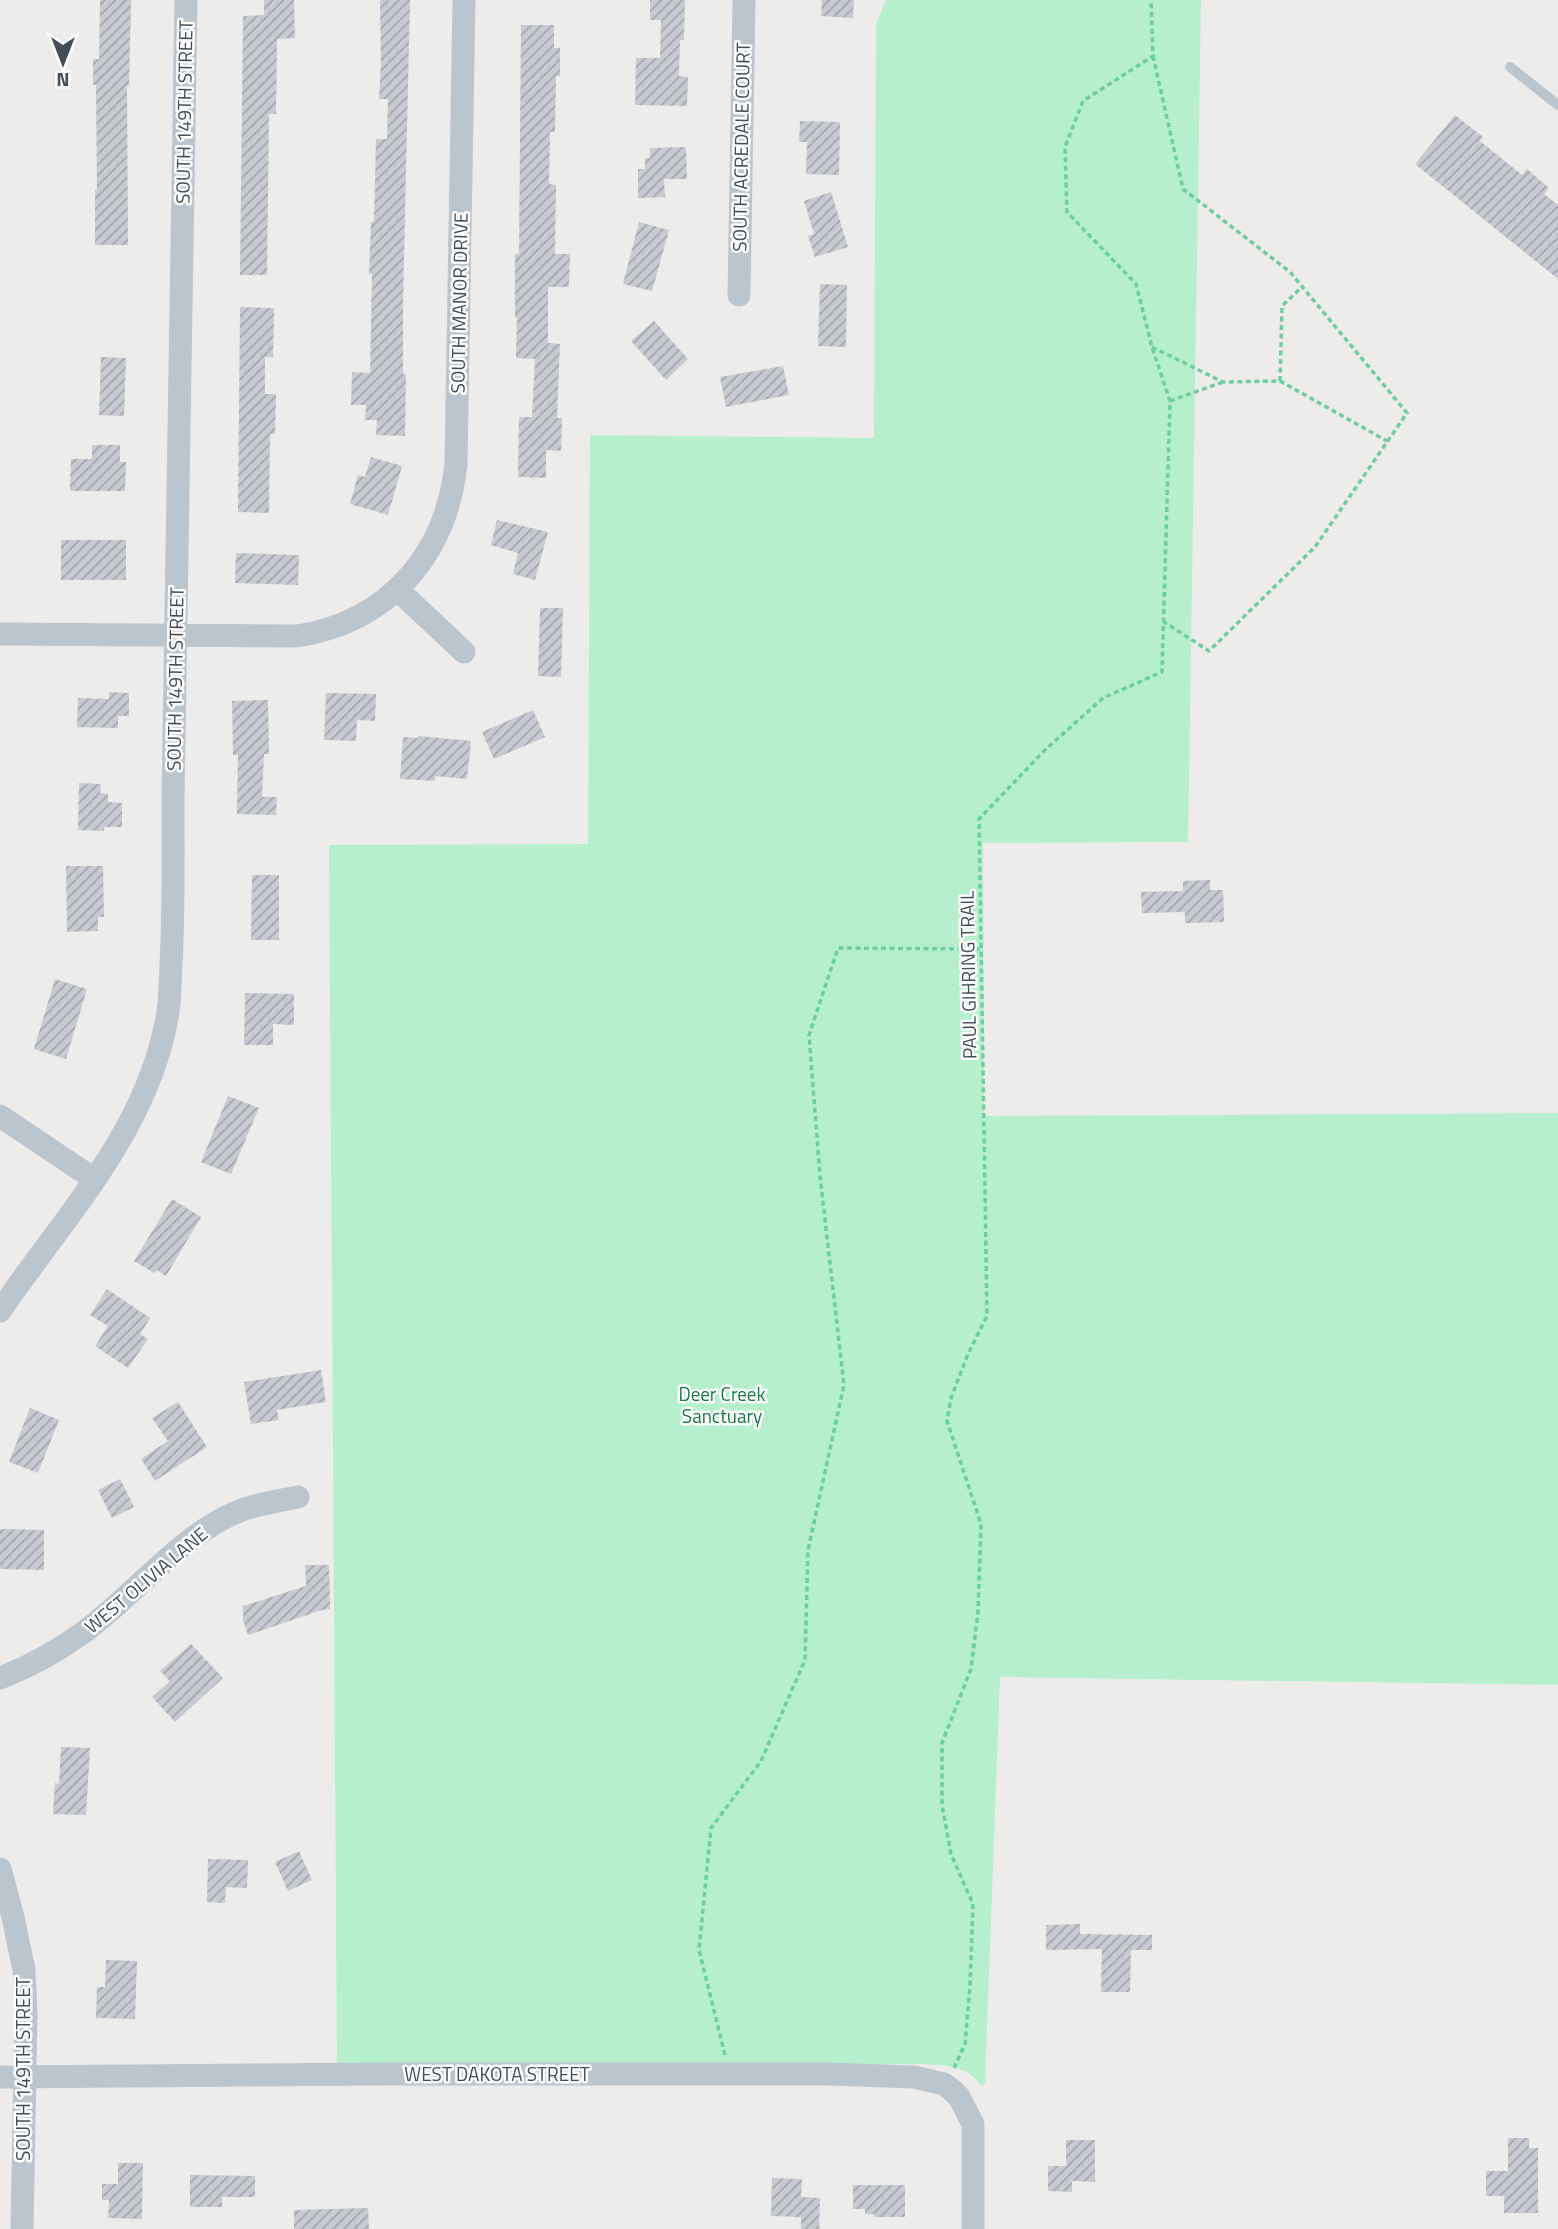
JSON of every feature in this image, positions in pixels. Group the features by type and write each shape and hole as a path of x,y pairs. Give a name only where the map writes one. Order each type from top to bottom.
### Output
{"street":[{"name":"SOUTH 149TH STREET","path":"0,1311 117,1147 147,1087 169,1012 173,921 186,0"},
{"name":"SOUTH MANOR DRIVE","path":"0,634 176,637 297,636 318,633 384,601 417,569 431,547 447,512 456,463 464,0"},
{"name":"SOUTH ACREDALE COURT","path":"739,295 744,0"},
{"path":"397,589 464,652"},
{"path":"0,1116 94,1179"},
{"name":"WEST OLIVIA LANE","path":"0,1678 55,1651 86,1630 205,1529 228,1516 257,1505 298,1497"},
{"name":"SOUTH 149TH STREET","path":"0,1869 24,1970 26,2014 22,2229"},
{"name":"WEST DAKOTA STREET","path":"0,2077 730,2074 914,2077 946,2086"},
{"path":"946,2086 959,2096 973,2124 973,2229"}],"lane":[{"path":"1510,67 1558,105"}],"path":[{"path":"1151,0 1153,56 1183,189 1290,272 1407,413 1315,547 1209,651 1164,622"},
{"name":"PAUL GIHRING TRAIL","path":"946,2086 965,2044 973,1904 951,1854 942,1805 942,1743 971,1669 978,1612 981,1524 947,1420 951,1398 968,1354 987,1316 979,819 1045,750 1103,698 1162,672 1170,401 1152,347 1136,284 1066,212 1065,147 1083,101 1153,56"},
{"path":"1280,381 1282,306 1302,286"},
{"path":"1152,347 1223,382"},
{"path":"1170,401 1223,382 1280,381 1387,441"},
{"path":"730,2074 699,1951 711,1828 761,1761 805,1660 808,1550 844,1385 820,1176 809,1035 838,948 982,949"}],"green space":[{"name":"Deer Creek Sanctuary","path":"886,0 1201,0 1188,842 983,843 984,1116 1558,1113 1558,1685 1000,1677 985,2083 982,2086 963,2071 949,2066 924,2064 337,2066 329,845 588,844 590,435 874,438 876,24"}],"building":[{"path":"100,0 131,0 127,86 128,245 95,245 96,85 93,85 93,59 99,59"},
{"path":"264,0 294,0 295,38 277,39 276,114 269,114 267,275 240,275 243,16 264,15"},
{"path":"380,0 410,0 403,302 405,436 376,435 377,420 365,420 366,405 351,405 352,372 370,373 372,274 369,274 371,222 374,222 376,139 387,139 388,99 379,99"},
{"path":"650,0 685,0 684,40 680,40 679,76 688,77 687,106 635,105 636,58 660,58 661,20 650,20"},
{"path":"822,0 854,0 853,18 821,16"},
{"path":"521,25 554,25 554,48 560,48 560,76 556,76 555,132 550,132 549,184 556,185 555,254 570,254 569,287 548,287 548,343 560,344 557,418 562,418 561,451 546,450 546,478 518,477 519,417 532,417 535,359 516,358 515,254 519,254"},
{"path":"1455,115 1483,137 1480,141 1522,175 1527,169 1549,188 1544,194 1558,205 1558,279 1415,164"},
{"path":"800,121 840,122 839,175 806,174 807,142 799,142"},
{"path":"686,147 687,179 664,179 665,197 638,198 638,169 645,169 645,158 650,158 650,148"},
{"path":"831,192 848,247 815,257 808,236 814,234 804,201"},
{"path":"639,222 669,230 652,291 623,284"},
{"path":"820,284 847,285 846,347 818,346"},
{"path":"240,307 274,308 273,357 265,357 265,394 276,394 275,434 270,434 269,513 238,512"},
{"path":"654,321 688,359 666,380 631,341"},
{"path":"101,357 126,358 124,416 99,415"},
{"path":"783,366 789,395 726,407 720,377"},
{"path":"92,445 120,445 120,462 126,462 125,491 70,491 71,459 92,459"},
{"path":"371,457 402,466 388,515 350,504 358,475 365,477"},
{"path":"497,520 548,532 535,580 513,574 518,553 491,545"},
{"path":"61,540 126,540 126,580 61,580"},
{"path":"236,553 299,555 298,585 235,583"},
{"path":"540,608 563,608 561,677 538,676"},
{"path":"109,692 129,693 129,716 118,716 118,728 77,727 78,698 109,699"},
{"path":"326,693 376,694 375,721 357,720 356,741 324,740"},
{"path":"268,700 269,754 264,754 262,797 277,797 276,815 237,814 238,755 233,755 232,701"},
{"path":"533,710 545,737 494,759 482,732"},
{"path":"403,737 471,741 467,779 435,776 435,781 400,779"},
{"path":"79,783 101,784 100,793 108,794 108,802 122,803 122,827 104,827 104,831 78,830"},
{"path":"66,866 103,866 104,917 98,917 98,931 67,932"},
{"path":"252,875 279,875 279,940 251,940"},
{"path":"1210,880 1210,890 1223,890 1224,922 1185,923 1185,912 1142,913 1141,892 1183,891 1183,881"},
{"path":"55,979 87,989 66,1059 34,1049"},
{"path":"245,993 294,994 294,1025 273,1024 273,1045 244,1045"},
{"path":"228,1096 259,1108 231,1174 201,1162"},
{"path":"172,1199 201,1217 166,1276 157,1270 154,1273 134,1261"},
{"path":"107,1289 150,1318 140,1334 148,1339 128,1368 95,1346 108,1326 90,1315"},
{"path":"321,1370 326,1402 277,1410 279,1420 251,1424 244,1382"},
{"path":"178,1402 207,1447 155,1481 141,1459 168,1441 152,1418"},
{"path":"30,1408 59,1420 38,1473 9,1462"},
{"path":"120,1479 134,1507 112,1518 98,1490"},
{"path":"0,1529 44,1530 44,1570 0,1569"},
{"path":"305,1565 329,1565 330,1609 248,1635 243,1620 243,1606 306,1586"},
{"path":"191,1644 223,1678 175,1722 152,1697 170,1681 160,1671"},
{"path":"61,1747 90,1748 86,1815 53,1814 55,1783 59,1784"},
{"path":"299,1851 312,1880 288,1891 275,1862"},
{"path":"208,1859 248,1860 247,1888 226,1887 225,1903 207,1902"},
{"path":"1080,1924 1080,1934 1152,1935 1152,1950 1131,1950 1130,1992 1101,1992 1102,1949 1046,1950 1046,1925"},
{"path":"106,1960 137,1961 135,2019 96,2018 97,1987 105,1987"},
{"path":"1508,2138 1529,2138 1529,2148 1538,2148 1538,2213 1504,2213 1504,2196 1486,2196 1486,2171 1508,2171"},
{"path":"1066,2140 1095,2140 1095,2182 1072,2181 1072,2192 1048,2191 1048,2166 1066,2166"},
{"path":"118,2163 143,2163 142,2219 108,2218 109,2200 102,2200 102,2184 118,2184"},
{"path":"190,2175 255,2176 255,2197 222,2197 222,2207 190,2207"},
{"path":"772,2178 802,2179 801,2197 820,2198 819,2229 801,2229 801,2217 771,2216"},
{"path":"853,2185 905,2185 905,2217 874,2217 874,2214 865,2214 865,2209 853,2209"},
{"path":"368,2208 369,2229 294,2229 294,2210"}]}
